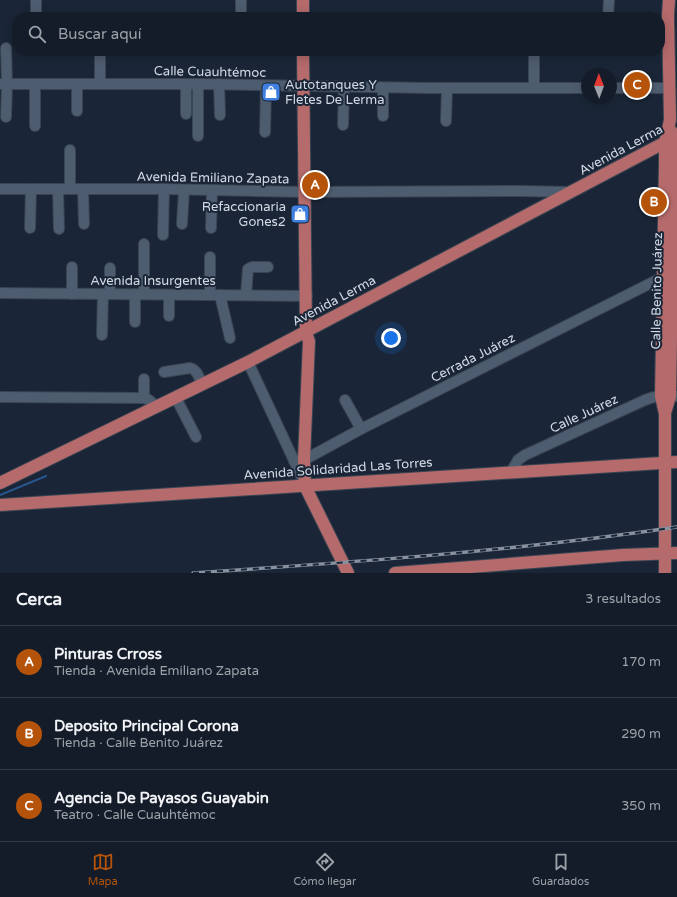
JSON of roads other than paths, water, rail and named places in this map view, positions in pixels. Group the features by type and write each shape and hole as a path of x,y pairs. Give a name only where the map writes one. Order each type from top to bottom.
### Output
{"main road":[{"path":"303,0 303,12"},
{"name":"Calle Benito Juárez","path":"665,573 671,553 671,462 665,414 669,396 674,347 666,332 674,305 675,165 670,120 669,88 673,15 669,0"},
{"path":"303,56 307,335 299,460 305,486 348,573"},
{"name":"Calle Benito Juárez","path":"669,396 663,277 672,139"},
{"name":"Avenida Lerma","path":"0,483 202,385 249,366 570,192 672,139"},
{"name":"Avenida Solidaridad Las Torres","path":"0,505 671,462"},
{"path":"395,573 623,555 671,553"}],"street":[{"path":"36,0 36,12"},
{"path":"241,0 241,12"},
{"path":"608,12 609,0"},
{"path":"6,48 3,84 6,117"},
{"path":"100,56 100,84"},
{"path":"534,56 534,88"},
{"name":"Calle Cuauhtémoc","path":"3,84 219,84 383,88 581,88"},
{"path":"35,84 35,126"},
{"path":"77,84 77,111"},
{"path":"186,84 186,114"},
{"path":"198,84 198,136"},
{"path":"219,84 220,115"},
{"path":"265,132 266,86"},
{"path":"343,125 344,87"},
{"path":"383,88 383,116"},
{"path":"446,121 447,88"},
{"path":"617,88 669,88"},
{"path":"70,150 70,189"},
{"name":"Avenida Emiliano Zapata","path":"0,189 164,189 305,192 520,190 570,192"},
{"path":"30,228 31,189"},
{"path":"58,189 59,229"},
{"path":"83,189 84,224"},
{"path":"163,235 164,189"},
{"path":"182,224 184,190"},
{"path":"211,228 212,190"},
{"path":"135,322 140,294 144,244"},
{"path":"210,257 215,295 230,338"},
{"path":"72,267 72,294"},
{"path":"246,295 248,269 252,267 268,267"},
{"path":"102,335 110,268"},
{"name":"Cerrada Juárez","path":"299,460 663,277"},
{"name":"Avenida Insurgentes","path":"0,293 307,296"},
{"path":"169,294 169,316"},
{"path":"249,366 299,460"},
{"path":"164,372 194,368 197,371 202,385"},
{"path":"144,379 144,398"},
{"name":"Calle Juárez","path":"511,472 518,460 525,455 650,398 669,396"},
{"path":"0,397 144,398 149,400 157,407"},
{"path":"176,398 196,437"},
{"path":"345,400 361,429"}],"waterway":[{"path":"0,495 46,476"}],"railway":[{"path":"193,573 435,555 556,543 677,527"}],"place":[{"name":"Agencia De Payasos Guayabin","path":"637,85"},
{"name":"Autotanques Y Fletes De Lerma","path":"271,92"},
{"name":"Pinturas Crross","path":"315,185"},
{"name":"Deposito Principal Corona","path":"654,202"},
{"name":"Refaccionaria Gones2","path":"300,214"}]}
